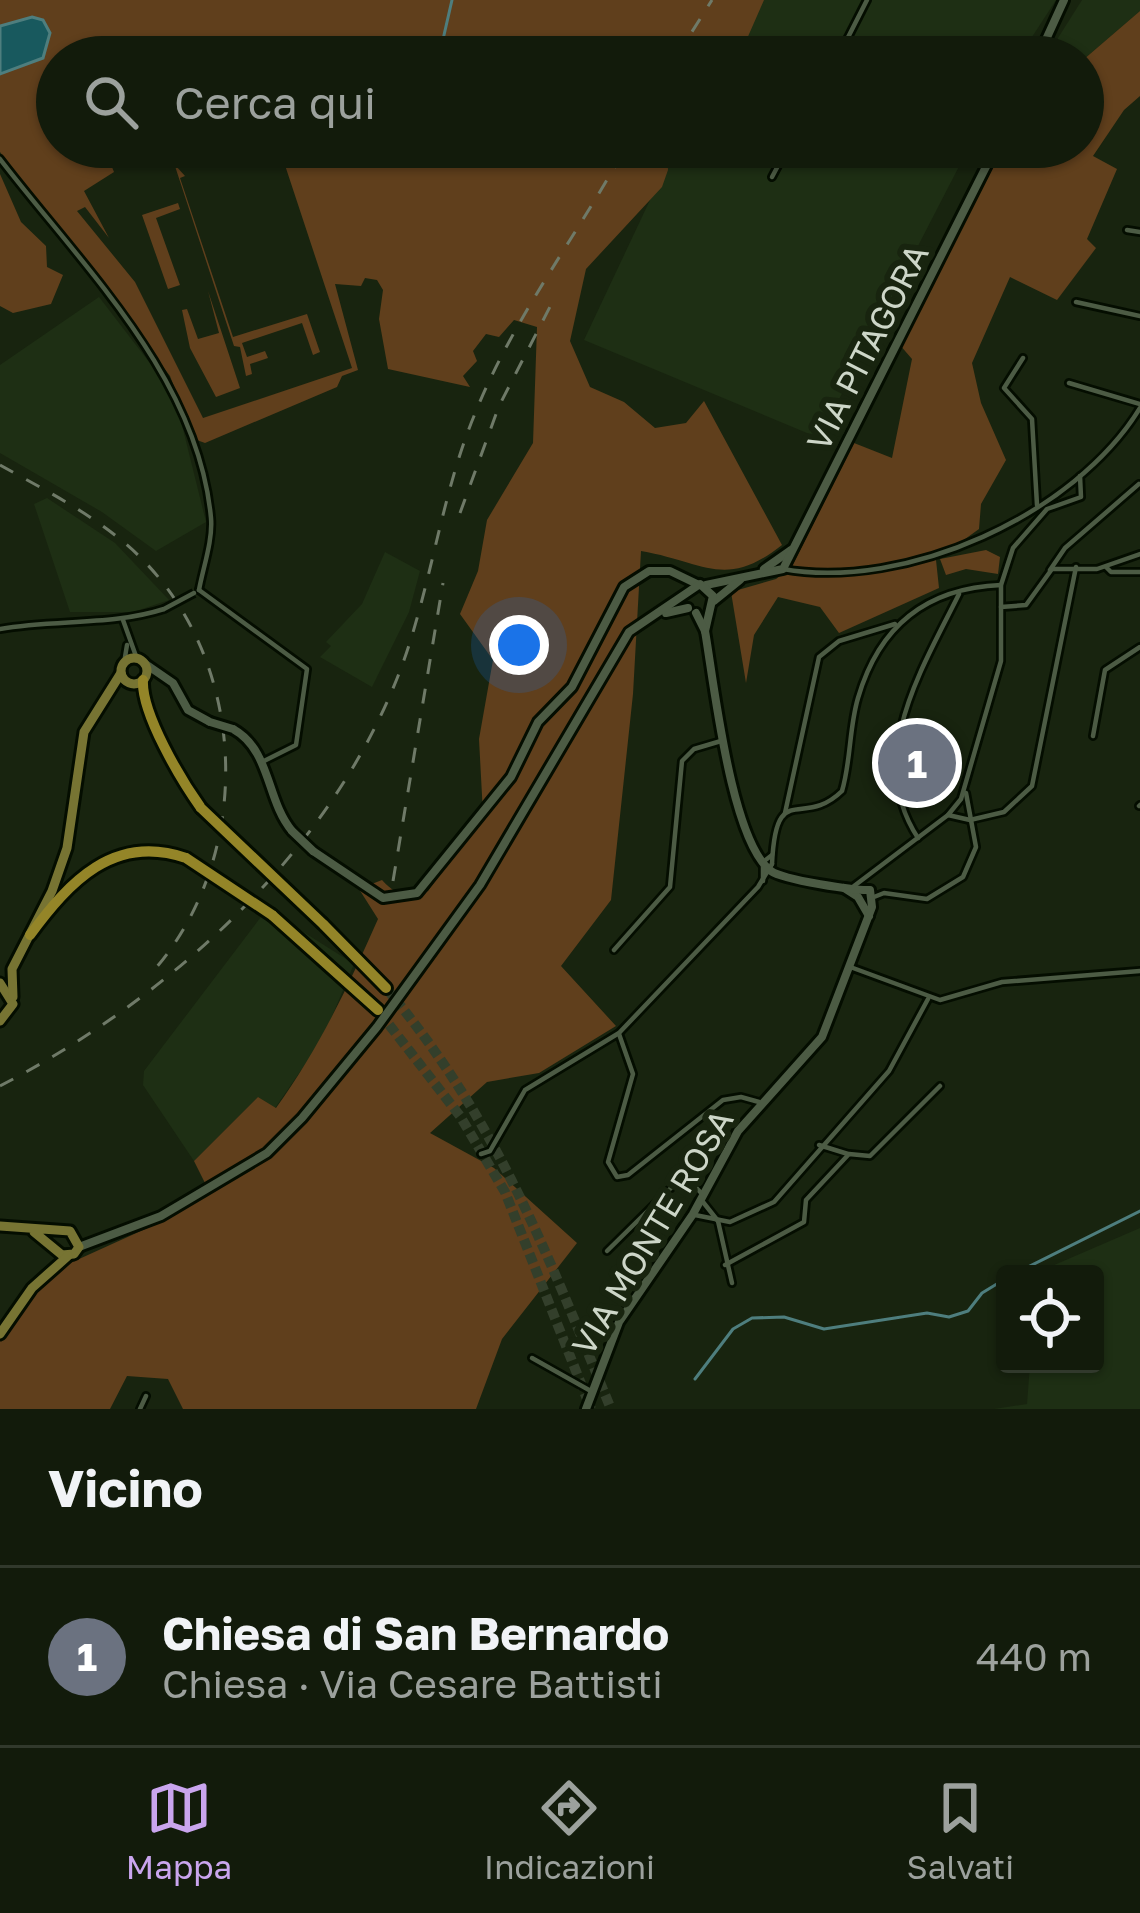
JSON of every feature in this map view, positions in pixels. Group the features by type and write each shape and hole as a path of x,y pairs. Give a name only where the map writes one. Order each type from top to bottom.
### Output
{"highway":[{"path":"140,680 176,770 201,808 386,988"},
{"path":"30,935 60,895 102,861 135,852 186,859 272,915 378,1010"}],"main road":[{"path":"13,997 0,980 30,935 68,848 84,732 123,668 141,661 140,680"},
{"path":"123,668 140,680"},
{"path":"108,696 140,680"},
{"path":"0,1022 12,1010 10,981 16,959"},
{"path":"0,1226 59,1234 70,1231 79,1242 61,1252"},
{"path":"34,1232 61,1252"},
{"path":"0,1334 53,1268 61,1252 59,1234"}],"street":[{"path":"849,36 867,0"},
{"path":"1048,36 1064,0"},
{"path":"0,159 164,373 185,418 212,521 196,591 164,609 123,620 44,621 0,629"},
{"path":"772,177 777,168"},
{"name":"VIA PITAGORA","path":"783,569 985,168"},
{"path":"1127,230 1140,232"},
{"path":"1076,302 1140,316"},
{"path":"1023,358 1004,388 1032,419 1037,505"},
{"path":"757,573 894,570 948,551 1037,505 1080,476 1120,439 1140,406 1070,382"},
{"path":"863,893 947,815 966,790 1001,661 1001,585 1024,532 1047,509 1082,496 1080,476"},
{"path":"1001,607 1026,605 1065,548 1139,484"},
{"path":"705,631 711,606 792,549"},
{"path":"1050,570 1106,566 1140,554"},
{"path":"1106,566 1111,572 1140,572"},
{"path":"947,815 970,820 1011,808 1030,790 1076,567"},
{"path":"127,639 141,661 164,674 188,710 246,736 292,831 383,898 417,893 511,777 538,722 572,687 624,587 649,571 670,571 701,585 742,580"},
{"path":"670,571 705,631 739,812 769,864 863,893 927,899 955,884 975,856 966,790"},
{"path":"688,603 701,585"},
{"path":"701,585 711,606"},
{"path":"785,813 840,794 858,697 907,613 944,598 1001,585"},
{"path":"196,591 307,669 296,746 262,762"},
{"path":"918,838 898,805 901,717 958,594"},
{"path":"944,598 951,610"},
{"path":"79,1242 106,1238 161,1216 267,1153 302,1118 480,885 629,632 688,603 711,606"},
{"path":"123,620 127,639 123,668"},
{"path":"481,1154 490,1151 526,1090 619,1034 763,882 772,829 785,813 819,657 839,641 883,624 896,625"},
{"path":"1093,736 1106,670 1140,646"},
{"path":"140,680 164,674"},
{"path":"614,950 670,887 682,761 694,748 725,741"},
{"name":"VIA MONTE ROSA","path":"586,1409 589,1390 629,1304 693,1214 759,1102 814,1049 853,968 869,917 863,893"},
{"path":"853,968 928,999 950,998 1002,982 1138,971 1140,983"},
{"path":"693,1214 718,1221 740,1220 769,1206 889,1071 928,999"},
{"path":"619,1034 633,1074 608,1162 617,1177 628,1175 730,1098 759,1102"},
{"path":"819,1145 870,1156 940,1085"},
{"path":"725,1265 805,1222 806,1200 849,1154"},
{"path":"607,1251 676,1183 689,1180 718,1221 732,1283"},
{"path":"532,1358 589,1390"},
{"path":"140,1409 146,1396"}],"shaded area":[{"path":"0,0 764,0 748,36 36,36 36,168 112,168 114,172 84,191 109,238 85,207 77,211 135,282 203,418 352,368 286,168 668,168 662,187 586,269 570,341 590,387 624,402 655,428 686,423 704,401 782,545 762,559 729,570 641,551 633,694 611,900 561,966 616,1026 539,1073 487,1082 430,1133 494,1168 577,1243 502,1339 476,1409 183,1409 168,1379 127,1376 110,1409 0,1409 0,1336 36,1288 57,1269 154,1225 209,1191 194,1161 258,1097 276,1108 332,1016 378,919 359,889 382,880 403,894 428,891 483,814 479,739 493,660 460,614 478,571 487,520 533,443 537,327 514,320 499,337 486,334 473,351 477,361 463,376 470,387 388,369 379,319 383,290 377,280 365,278 361,286 335,284 358,370 342,376 337,387 205,443 194,439 170,376 0,152 0,74 18,68 32,17 0,26"},
{"path":"755,0 1056,0 1033,36 738,36"},
{"path":"1082,0 1140,0 1140,11 1104,42 1104,36 1059,36"},
{"path":"1140,11 1140,96 1104,140 1104,42"},
{"path":"1104,162 1117,169 1087,239 1096,248 1057,300 1010,277 972,363 981,403 1006,460 981,504 979,529 936,560 939,588 839,633 820,607 778,597 754,635 746,683 731,592 776,579 792,566 854,443 892,458 912,359 899,344 991,168 1104,168"},
{"path":"176,168 185,176 180,178 233,337 307,314 320,352 313,355 302,323 242,343 247,357 265,351 268,358 250,364 252,374 246,376 240,347 234,346"},
{"path":"665,168 958,168 819,438 584,340"},
{"path":"0,174 21,222 46,246 47,267 63,275 51,304 13,313 0,306"},
{"path":"178,203 180,209 156,218 180,285 168,289 142,215"},
{"path":"208,291 240,388 216,397 190,348 182,310 187,309 198,339 219,333"},
{"path":"99,297 159,375 181,421 206,522 156,551 102,512 0,453 0,365"},
{"path":"47,498 115,543 169,600 133,612 70,612 34,504"},
{"path":"986,550 1000,557 998,574 966,569 946,575 940,559"},
{"path":"385,552 420,571 409,612 372,687 320,657 331,646 326,642 362,604"},
{"path":"267,909 354,964 322,1040 275,1108 258,1097 194,1161 143,1085 144,1071"},
{"path":"1140,1228 1140,1409 994,1409 1027,1404 1029,1373 1104,1373 1104,1265 1054,1265"}],"water":[{"path":"32,17 43,20 50,33 36,36 36,61 0,74 0,26"}],"waterway":[{"path":"444,36 452,0"},
{"path":"1032,1265 1140,1211"},
{"path":"695,1379 733,1329 752,1318 784,1317 824,1329 927,1313 949,1317 968,1311 996,1284"}],"tunnel":[{"path":"386,988 459,1087 489,1138 541,1241 611,1409"},
{"path":"380,1013 460,1116 505,1192 591,1409"}],"railway":[{"path":"689,36 712,0"},
{"path":"0,1086 127,1008 186,961 242,909 337,793 374,728 404,660 454,476 489,381 613,168"},
{"path":"460,513 499,406 554,299"},
{"path":"0,465 90,517 139,556 176,601 203,652 219,707 226,764 222,822 207,878 183,930 148,977"},
{"path":"393,881 443,583"}],"place":[{"name":"Chiesa di San Bernardo","path":"917,763"}]}
